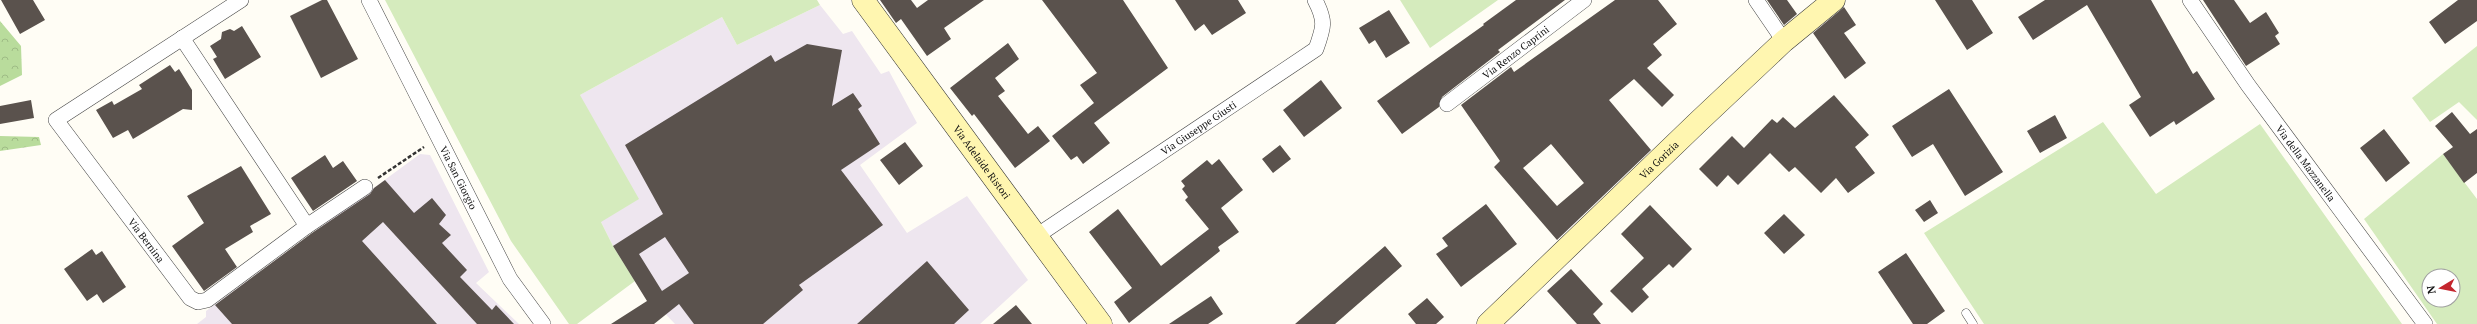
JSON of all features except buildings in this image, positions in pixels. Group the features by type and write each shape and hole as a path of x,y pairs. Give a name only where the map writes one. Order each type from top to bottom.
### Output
{"street":[{"name":"Via Bernina","path":"241,0 56,120 190,298 198,302 207,300 307,226 365,187"},
{"name":"Via San Giorgio","path":"369,0 384,26 437,138 510,279 543,324"},
{"name":"Via Adelaide Ristori","path":"863,0 1038,235 1101,324"},
{"name":"Via Giuseppe Giusti","path":"1038,235 1316,49 1324,28 1322,13 1315,0"},
{"name":"Via Renzo Caprini","path":"1447,104 1584,0"},
{"path":"1756,0 1784,41"},
{"name":"Via Gorizia","path":"1488,324 1784,41 1834,0"},
{"name":"Via della Mazzanella","path":"2190,0 2248,85 2425,324"},
{"path":"182,38 307,226"}],"lane":[{"path":"1966,313 1973,324"}],"path":[{"path":"365,187 437,138"}],"shaded area":[{"path":"820,5 843,34 852,31 881,74 889,71 917,123 860,165 907,233 967,196 1028,280 980,324 675,324 637,284 613,246 601,222 580,95 722,17 737,45"},
{"path":"420,154 430,155 489,272 476,283 519,324 197,324 206,317 206,311"}],"green space":[{"path":"385,0 817,0 820,5 737,45 722,17 580,95 639,199 601,222 613,246 635,281 577,324 569,324 511,241"},
{"path":"1400,0 1498,0 1430,48"},
{"path":"0,21 21,46 22,75 0,86"},
{"path":"2477,46 2477,120 2459,102 2430,122 2412,98"},
{"path":"2103,122 2156,194 2260,124 2402,324 1984,324 1924,233"},
{"path":"0,136 39,137 41,145 0,151"},
{"path":"2443,154 2477,199 2477,324 2437,324 2426,308 2461,308 2461,268 2421,268 2421,301 2364,219"}]}
